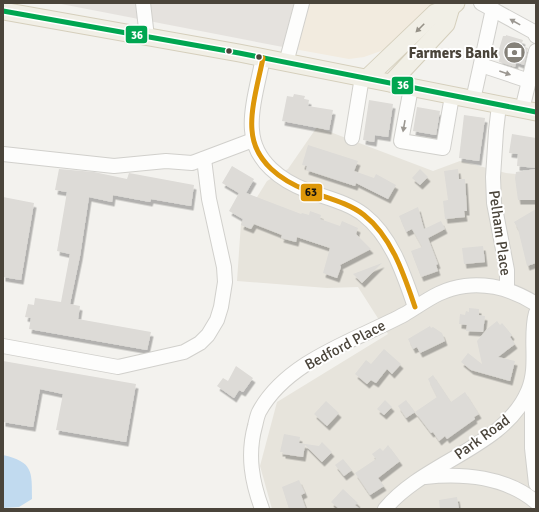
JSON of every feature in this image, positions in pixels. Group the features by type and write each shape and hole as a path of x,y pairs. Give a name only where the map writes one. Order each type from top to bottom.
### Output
{"main road":[{"path":"365,78 435,13 454,5"},
{"path":"391,83 446,24 454,5"},
{"path":"3,11 263,58 529,111"}],"street":[{"path":"143,3 147,37"},
{"path":"286,63 302,3"},
{"path":"473,100 480,65 487,6 534,32 536,36"},
{"path":"529,111 529,81 536,51"},
{"path":"263,58 252,116 253,140 259,153 268,166 279,176 293,185 350,207 363,214 372,222 382,234 394,254 415,307"},
{"path":"480,65 529,81"},
{"path":"352,138 365,78"},
{"path":"411,88 401,141 443,148 452,96"},
{"name":"Pelham Place","path":"499,105 493,177 494,203 507,270 507,289"},
{"path":"3,154 114,166 166,161 192,163 253,140"},
{"path":"3,346 118,367 184,352 200,343 208,335 217,320 221,307 225,282 224,267 209,199 204,159"},
{"name":"Bedford Place","path":"262,509 251,469 253,435 259,413 270,396 292,374 315,360 406,313 428,298 445,290 464,286 481,285 507,289 524,296 536,304"},
{"name":"Park Road","path":"385,509 395,498 421,477 469,449 492,433 514,414 523,401 532,379 534,362 533,323 536,313"},
{"path":"532,379 532,448 536,484"},
{"path":"421,477 444,475 489,480 510,486 526,494 536,502"}],"shaded area":[{"path":"56,3 294,3 283,47"},
{"path":"294,3 438,3 395,46 364,57 349,59 283,47"},
{"path":"317,127 433,171 460,161 506,173 536,176 536,509 272,509 260,466 277,402 388,334 358,287 327,288 237,281 241,223 267,181 288,169"}],"water":[{"path":"3,455 20,461 29,469 31,475 32,499 19,507 3,508"}],"building":[{"name":"Farmers Bank","path":"506,35 523,40 521,46 528,48 524,65 516,62 515,67 499,62 500,57 497,56 503,36"},
{"path":"294,94 305,96 304,99 309,100 308,106 333,110 329,130 282,121 287,96 293,97"},
{"path":"369,100 393,104 388,137 375,135 374,142 363,140"},
{"path":"417,107 440,111 436,135 413,131"},
{"path":"464,115 485,118 479,161 459,158"},
{"path":"512,134 536,138 536,168 517,166 518,154 509,153"},
{"path":"308,145 358,161 354,171 374,178 376,174 396,185 388,199 356,183 355,186 306,170 307,166 302,165"},
{"path":"232,166 254,179 246,193 301,214 309,215 310,211 321,215 320,219 340,226 342,221 358,228 356,234 371,249 340,265 341,267 337,278 323,273 330,248 297,237 296,242 281,238 282,235 254,224 251,229 241,225 243,219 229,211 239,193 222,183"},
{"path":"59,169 94,172 127,179 129,173 194,185 191,206 151,199 150,202 113,195 112,202 89,197 80,256 70,304 80,306 78,319 151,332 147,350 29,329 31,318 25,317 28,304 34,305 35,298 61,302 70,254 57,251 67,192 55,190"},
{"path":"420,169 428,177 420,185 412,178"},
{"path":"458,169 459,179 465,179 467,211 464,211 465,217 445,219 443,201 448,200 444,171"},
{"path":"536,169 536,200 518,200 515,178 516,172"},
{"path":"3,197 34,203 21,280 3,277"},
{"path":"418,207 424,229 441,221 445,229 428,238 438,264 436,265 438,271 421,277 411,251 422,247 412,229 406,232 399,216"},
{"path":"536,209 536,263 527,266 518,229 514,222"},
{"path":"483,246 485,262 464,264 462,248"},
{"path":"382,263 362,283 353,274"},
{"path":"469,308 479,309 479,315 485,316 483,332 466,331 467,325 459,324 460,314 465,315 466,311 469,312"},
{"path":"497,321 500,325 502,323 512,335 510,337 515,344 498,357 515,361 510,381 471,370 461,362 468,353 482,364 477,341 487,329"},
{"path":"430,326 431,328 433,327 442,333 445,341 420,353 417,347 413,349 408,339"},
{"path":"384,349 401,364 392,374 387,369 376,383 371,380 367,384 355,374 366,360 371,364"},
{"path":"3,361 136,384 126,442 56,430 63,394 40,389 33,427 3,422"},
{"path":"236,366 253,378 243,392 239,390 234,398 217,386 223,378 228,381"},
{"path":"433,375 451,402 465,392 479,414 474,417 475,419 447,439 445,436 439,441 415,412 437,397 428,379"},
{"path":"385,400 392,407 384,415 377,409"},
{"path":"406,400 415,412 406,418 398,406"},
{"path":"326,401 339,413 327,426 314,414"},
{"path":"284,434 300,437 299,443 319,446 322,442 332,452 322,462 305,445 303,457 283,454 283,452 280,452"},
{"path":"388,445 400,461 378,478 384,486 370,495 355,473 376,459 372,454 380,448 383,451"},
{"path":"343,459 352,470 344,476 335,465"},
{"path":"299,480 305,493 301,495 306,509 289,509 282,487"},
{"path":"343,489 358,503 355,505 360,509 339,509 331,502"},
{"path":"457,497 459,509 440,509 439,500"}],"transit line":[{"name":"36","path":"3,11 239,53 536,112"},
{"name":"63","path":"263,58 252,113 252,130 258,152 264,161 279,176 298,187 352,207 374,224 390,245 396,257 415,307"}],"place":[{"name":"Farmers Bank","path":"514,53"}]}
